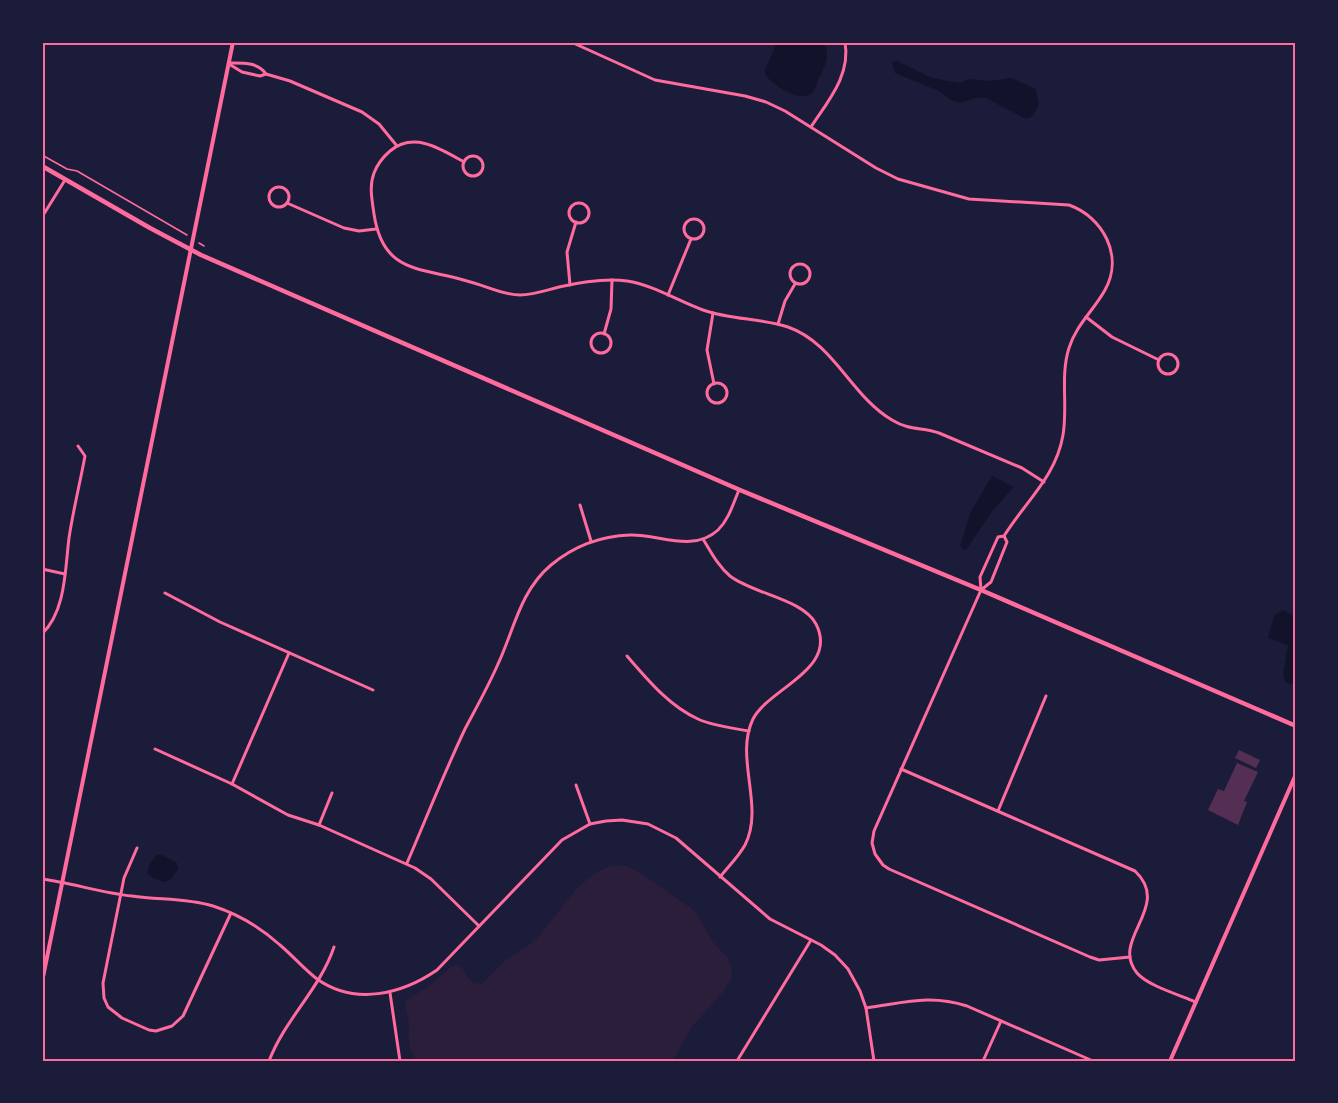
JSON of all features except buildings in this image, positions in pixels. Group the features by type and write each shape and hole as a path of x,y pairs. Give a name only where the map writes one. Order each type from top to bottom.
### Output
{"main road":[{"path":"42,166 191,250 740,490 981,590 1296,726"}],"street":[{"path":"42,982 233,42"},
{"path":"571,42 655,80 746,96 766,102 898,179 969,199 1061,204 1084,212 1103,231 1109,243 1112,260 1108,284 1074,335 1067,353 1064,434 1057,458 1044,482 1004,536 998,537 981,577 981,590"},
{"path":"811,127 844,73 847,53 845,42"},
{"path":"229,63 256,65 266,74"},
{"path":"229,63 242,72 260,76 266,74 290,81 362,112 379,124 397,146"},
{"path":"464,162 427,143 412,142 397,146 381,160 373,176 371,189 376,229 382,244 402,263 414,269 465,280 517,295 612,280 636,283 713,313 778,324 797,331 813,341 870,402 892,420 915,430 931,430 939,433 1022,468 1044,482"},
{"path":"477,157 482,164 481,172 474,176 468,175 463,168 464,162 468,158 477,157"},
{"path":"42,217 65,180"},
{"path":"279,188 286,190 289,196 287,203 281,207 274,205 270,199 273,190 279,188"},
{"path":"287,203 344,228 359,231 376,229"},
{"path":"577,203 583,204 588,209 589,215 585,221 576,222 569,216 570,209 577,203"},
{"path":"693,219 699,220 703,225 702,235 697,239 691,238 686,234 685,225 693,219"},
{"path":"570,285 567,252 576,222"},
{"path":"668,296 691,238"},
{"path":"798,264 806,266 810,272 808,280 802,284 795,284 790,278 792,268 798,264"},
{"path":"604,334 611,309 612,280"},
{"path":"778,324 785,301 795,284"},
{"path":"713,313 707,350 714,384"},
{"path":"1086,317 1112,338 1159,360"},
{"path":"597,334 604,334 610,339 610,348 604,352 597,352 591,345 592,338 597,334"},
{"path":"1165,354 1173,355 1177,358 1178,366 1173,372 1165,373 1159,368 1159,360 1165,354"},
{"path":"714,384 722,385 726,390 725,398 720,403 712,402 707,396 707,389 714,384"},
{"path":"42,634 51,624 58,608 65,574 69,539 86,456 78,446"},
{"path":"406,863 465,730 500,661 523,600 533,584 550,566 574,549 591,541 631,535 691,542 704,539 717,531 724,523 740,490"},
{"path":"580,505 591,541"},
{"path":"1004,536 1007,542 992,578 981,590 873,837 875,854 889,869 1090,957 1099,960 1130,957"},
{"path":"704,539 714,558 729,575 742,584 806,612 816,624 819,632 819,648 810,668 761,709 753,720 747,749 752,824 745,844 720,877"},
{"path":"42,569 65,574"},
{"path":"165,593 220,622 373,690"},
{"path":"232,784 289,653"},
{"path":"627,656 668,699 683,711 700,720 749,731"},
{"path":"998,811 1046,696"},
{"path":"155,749 232,784 288,815 319,825 406,863 431,879 479,926"},
{"path":"901,769 1135,871 1147,888 1148,902 1132,940 1130,957 1137,973 1145,980 1196,1002"},
{"path":"1170,1061 1296,774"},
{"path":"576,785 590,825"},
{"path":"319,825 332,793"},
{"path":"42,879 121,894 195,902 231,913 261,930 318,980 354,993 390,993 414,985 437,970 554,847 578,830 590,825 622,820 648,824 676,838 770,919 835,955 848,969 866,1008 874,1061"},
{"path":"137,848 124,878 103,983 104,998 113,1012 149,1030 172,1026 183,1016 231,913"},
{"path":"737,1061 811,940"},
{"path":"269,1061 286,1025 329,963 334,947"},
{"path":"390,993 400,1061"},
{"path":"866,1008 926,999 948,1000 1093,1061"},
{"path":"983,1061 1001,1021"}],"path":[{"path":"42,155 67,169 77,171 184,233"}],"shaded area":[{"path":"777,42 824,42 827,52 825,64 815,90 809,95 796,95 788,92 765,75"},
{"path":"897,61 930,77 947,81 961,83 969,79 991,81 1011,78 1036,89 1039,104 1030,118 1024,118 986,98 975,98 960,103 951,100 939,91 895,73 892,62"},
{"path":"992,476 1014,487 994,509 965,551 960,546 971,511"},
{"path":"1283,610 1296,617 1296,682 1294,684 1286,683 1283,676 1288,645 1268,638 1274,616"},
{"path":"157,855 162,855 177,863 178,869 171,879 164,882 147,873"},
{"path":"611,866 627,866 642,874 695,911 713,942 728,958 732,969 731,980 691,1028 673,1061 417,1061 409,1045 409,1024 405,1001 456,965 462,967 473,983 482,984 505,961 536,940 580,886 589,878"}]}
